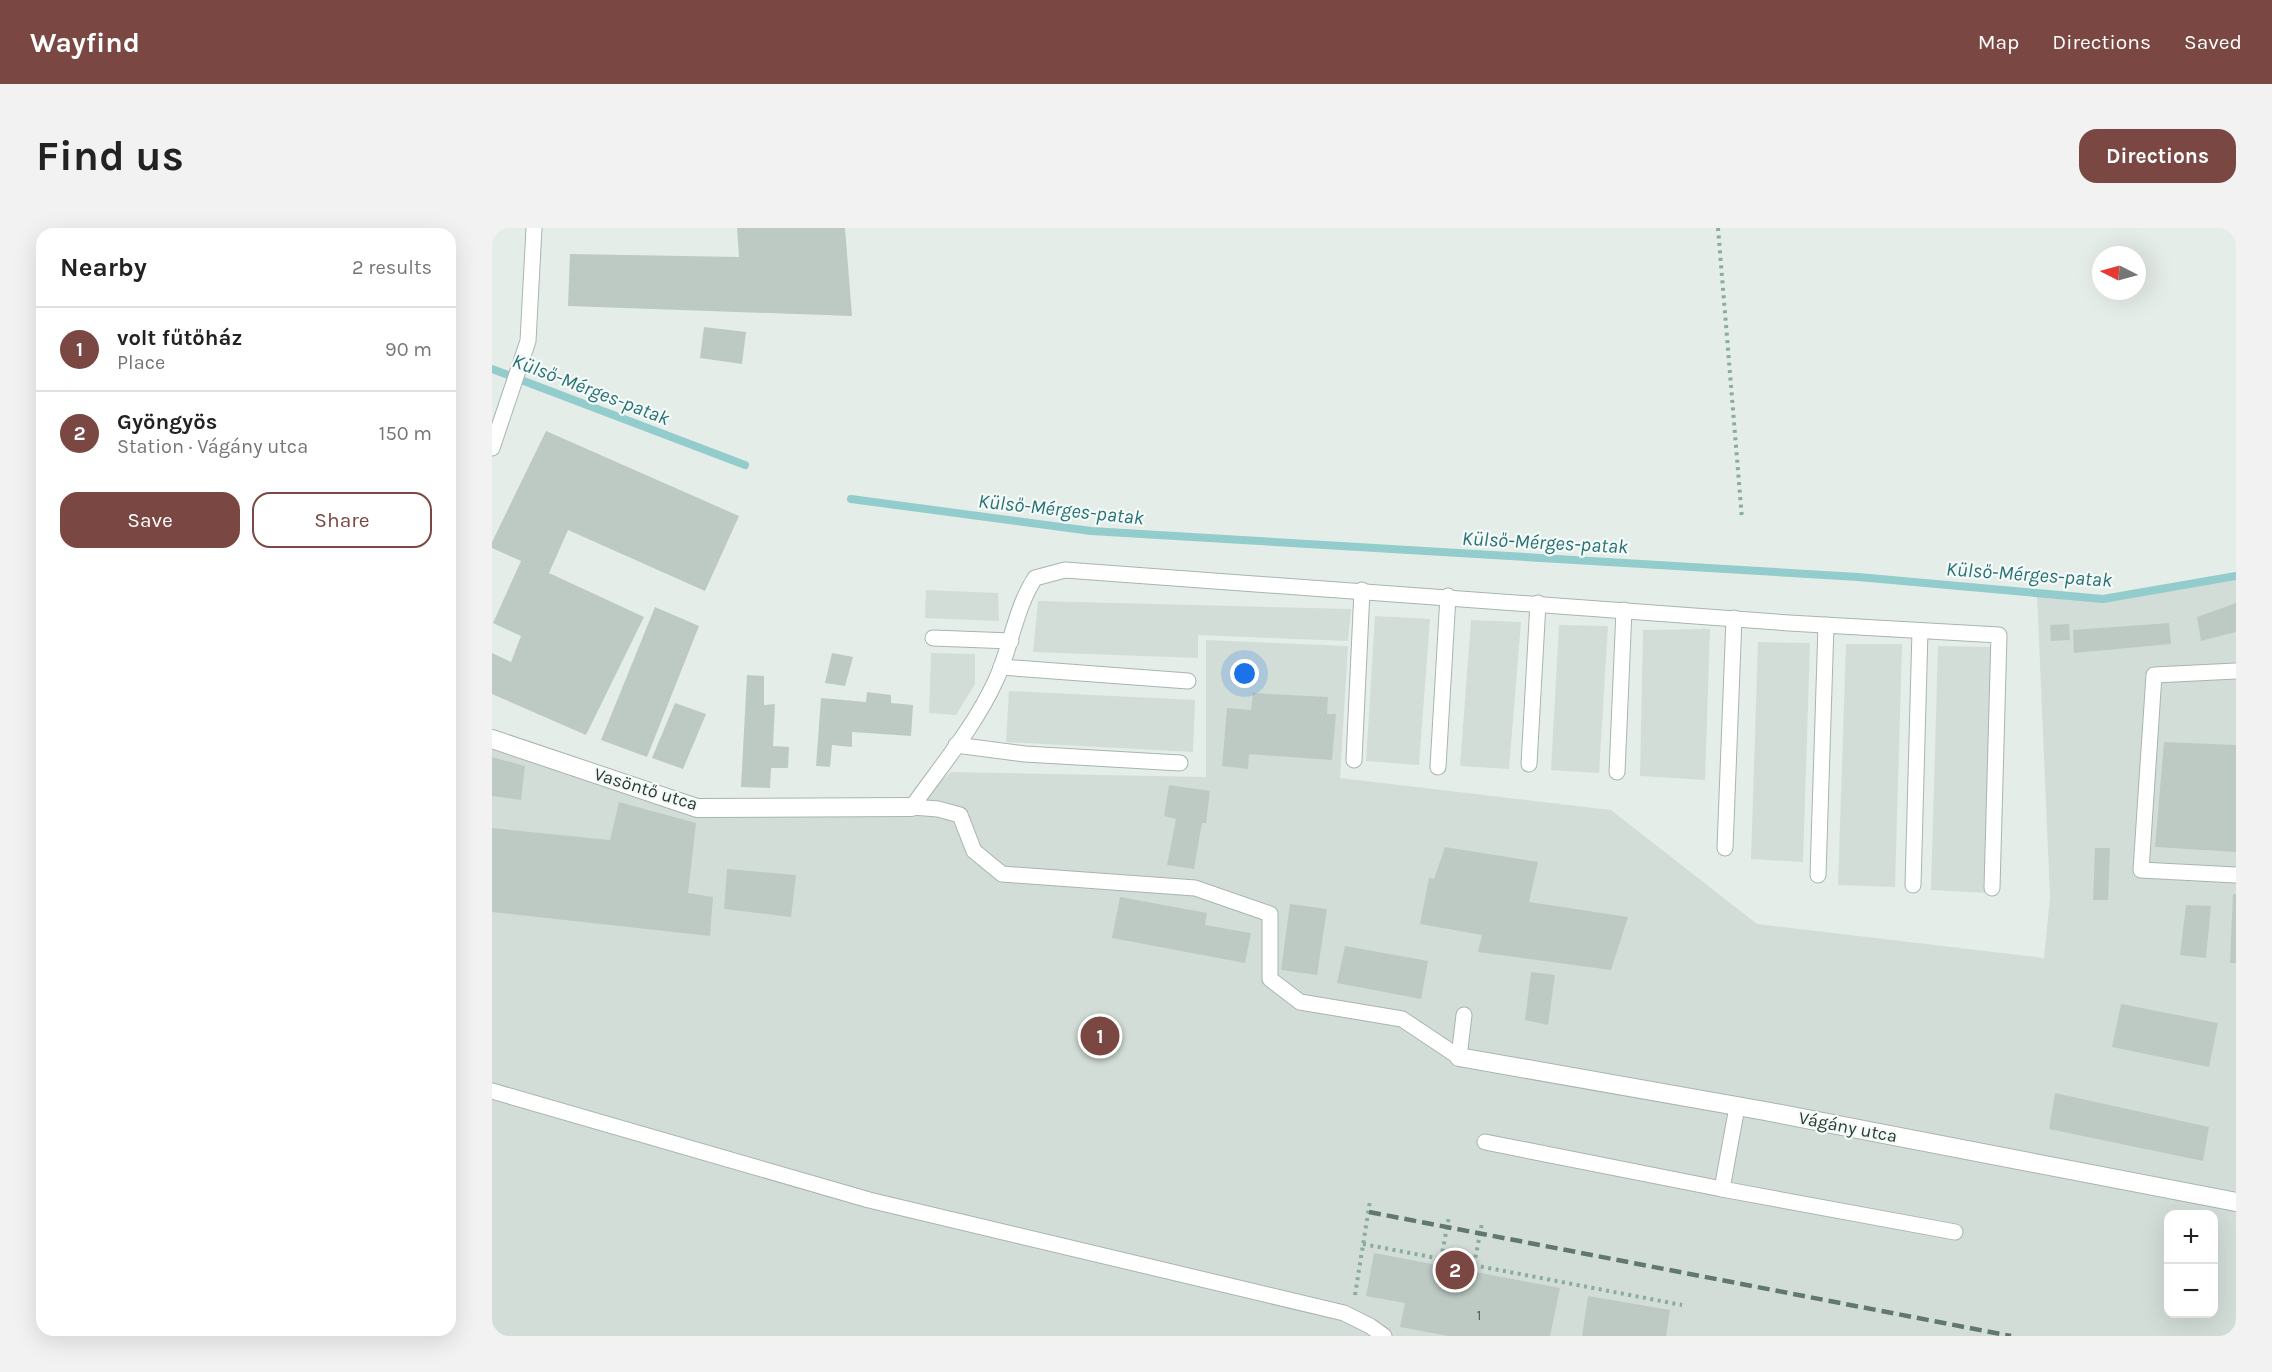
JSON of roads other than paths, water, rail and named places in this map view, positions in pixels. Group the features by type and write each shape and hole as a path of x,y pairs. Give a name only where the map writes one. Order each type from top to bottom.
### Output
{"street":[{"name":"Vasöntő utca","path":"492,739 697,808 912,807"},
{"name":"Vágány utca","path":"1459,1057 1737,1107 2236,1202"}],"lane":[{"path":"492,448 528,341 534,228"},
{"path":"912,807 974,721 1001,667 1011,641 1022,598 1035,578 1065,570 1999,636 1992,888"},
{"path":"1354,760 1362,590"},
{"path":"1438,767 1448,596"},
{"path":"1529,764 1538,603"},
{"path":"1617,772 1624,610"},
{"path":"1725,848 1734,618"},
{"path":"1818,875 1826,625"},
{"path":"1913,885 1920,631"},
{"path":"933,638 1011,641"},
{"path":"1001,667 1188,681"},
{"path":"2236,671 2154,675 2141,870 2236,875"},
{"path":"956,745 1025,754 1180,763"},
{"path":"912,807 938,809 960,815 974,852 1002,874 1195,888 1270,914 1270,979 1300,1002 1402,1018 1459,1057 1464,1015"},
{"path":"492,1091 869,1200 1351,1316 1384,1336"},
{"path":"1722,1189 1737,1107"},
{"path":"1485,1142 1955,1232"}],"waterway":[{"name":"Külső-Mérges-patak","path":"492,369 745,465"},
{"name":"Külső-Mérges-patak","path":"851,499 1091,531 1858,577 2103,599 2236,576"}],"railway":[{"path":"1369,1212 2011,1336"}],"place":[{"name":"volt fűtőház","path":"1100,1036"},
{"name":"Gyöngyös","path":"1455,1270"}]}
